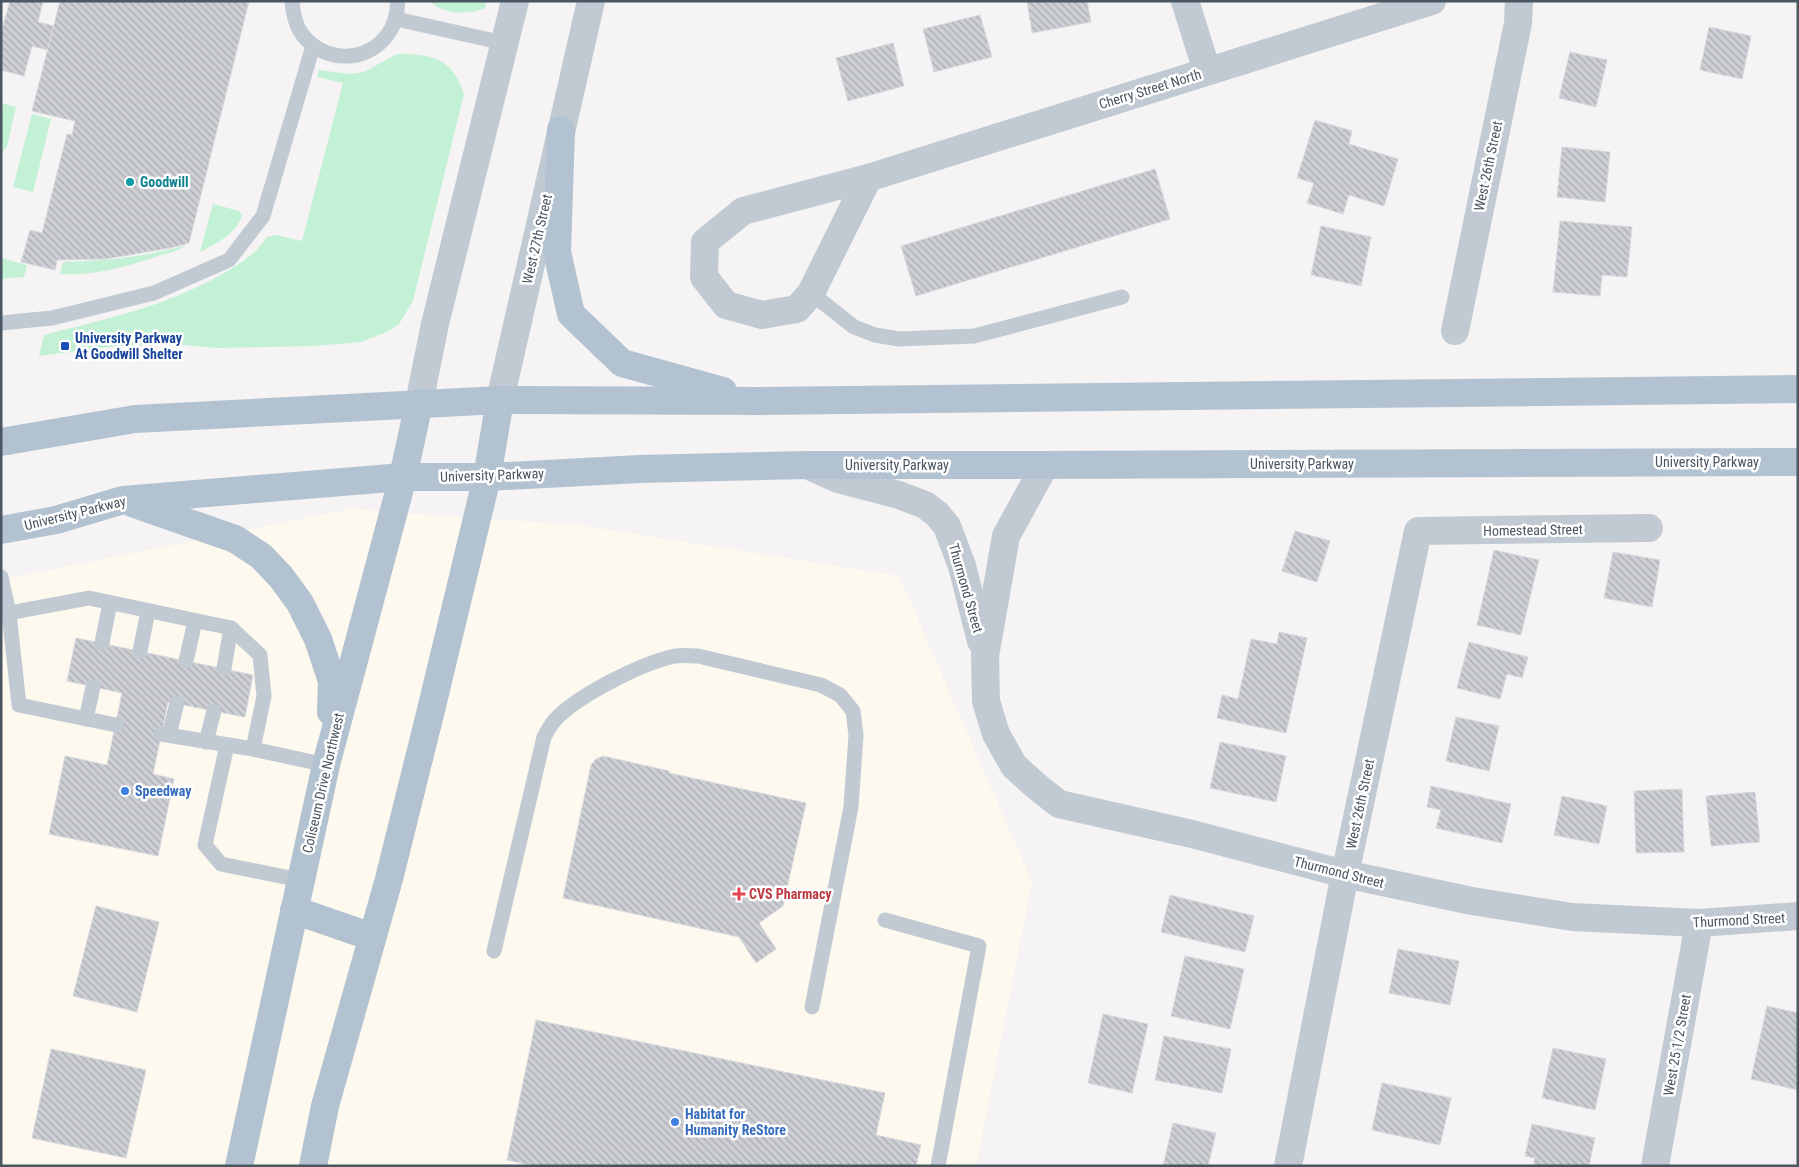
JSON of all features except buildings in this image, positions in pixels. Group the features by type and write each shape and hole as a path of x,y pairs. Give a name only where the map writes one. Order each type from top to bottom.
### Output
{"main road":[{"path":"561,130 557,252 571,314 622,363 756,401"},
{"path":"1,442 135,419 500,400 756,401 1798,389"},
{"name":"West 27th Street","path":"487,477 500,400"},
{"name":"Coliseum Drive Northwest","path":"239,1166 300,880 328,759 403,477 419,404"},
{"name":"University Parkway","path":"1,530 56,520 123,500 403,477 487,477 640,469 807,465 1045,466 1798,462"},
{"path":"313,1166 324,1106 392,869 487,477"},
{"path":"123,500 235,539 261,556 281,577 305,612 318,639 332,681 328,759"},
{"path":"294,910 372,937"}],"street":[{"path":"419,404 436,324 515,1"},
{"name":"West 27th Street","path":"500,400 591,1"},
{"path":"1185,1 1207,71"},
{"name":"Cherry Street North","path":"868,178 811,293 797,309 762,315 726,305 704,277 705,242 743,211 868,178 1432,1"},
{"name":"West 26th Street","path":"1455,331 1518,23 1519,1"},
{"name":"Thurmond Street","path":"807,465 838,479 899,495 925,505 937,514 947,526 962,566 985,656"},
{"name":"Thurmond Street","path":"1045,466 1006,536 985,656 986,701 996,734 1014,766 1035,786 1059,804 1192,834 1345,874 1472,901 1572,917 1699,924 1798,916"},
{"name":"Homestead Street","path":"1418,531 1649,528"},
{"name":"West 26th Street","path":"1288,1166 1345,874 1418,531"},
{"name":"West 25 1/2 Street","path":"1655,1166 1699,924"}],"lane":[{"path":"292,1 294,18 301,34 313,46 328,54 345,57 361,54 377,46 383,40 396,19 398,1"},
{"path":"396,19 504,42"},
{"path":"1,323 52,318 154,292 229,260 263,216 313,46"},
{"path":"811,293 854,327 875,336 899,339 974,336 1122,298"},
{"path":"1,577 9,613 19,704 116,725"},
{"path":"9,613 89,598 231,628 260,655 264,696 253,749"},
{"path":"102,643 110,603"},
{"path":"140,651 148,611"},
{"path":"186,661 195,621"},
{"path":"224,668 231,628"},
{"path":"494,951 544,737 554,721 580,701 633,670 655,661 677,656 698,656 821,685 840,695 853,711 856,734 851,807 812,1007"},
{"path":"86,719 93,687"},
{"path":"177,703 165,735 328,759"},
{"path":"206,742 214,711"},
{"path":"227,745 205,846 221,864 300,880"},
{"path":"885,920 979,946 938,1166"}],"shaded area":[{"path":"350,509 578,525 899,576 1032,882 976,1166 1,1166 1,580"}],"green space":[{"path":"430,1 486,1 485,8 464,13 442,9"},
{"path":"397,54 421,55 439,60 454,73 464,94 413,301 399,324 389,331 361,342 314,346 216,348 163,344 108,347 39,356 44,335 136,310 181,294 242,262 267,237 276,235 302,241 343,83 317,77 319,70 349,74 364,72"},
{"path":"1,103 16,107 7,147 1,153"},
{"path":"32,114 51,119 33,192 13,187"},
{"path":"213,204 239,211 242,216 239,223 230,233 219,242 200,252"},
{"path":"186,245 173,252 110,270 86,274 60,274 63,262 125,258 156,253"},
{"path":"1,258 27,265 24,277 1,279"}],"place":[{"name":"Goodwill","path":"130,182"},
{"name":"University Parkway At Goodwill Shelter","path":"65,346"},
{"name":"Speedway","path":"125,791"},
{"name":"CVS Pharmacy","path":"739,894"},
{"name":"Habitat for Humanity ReStore","path":"675,1122"}]}
